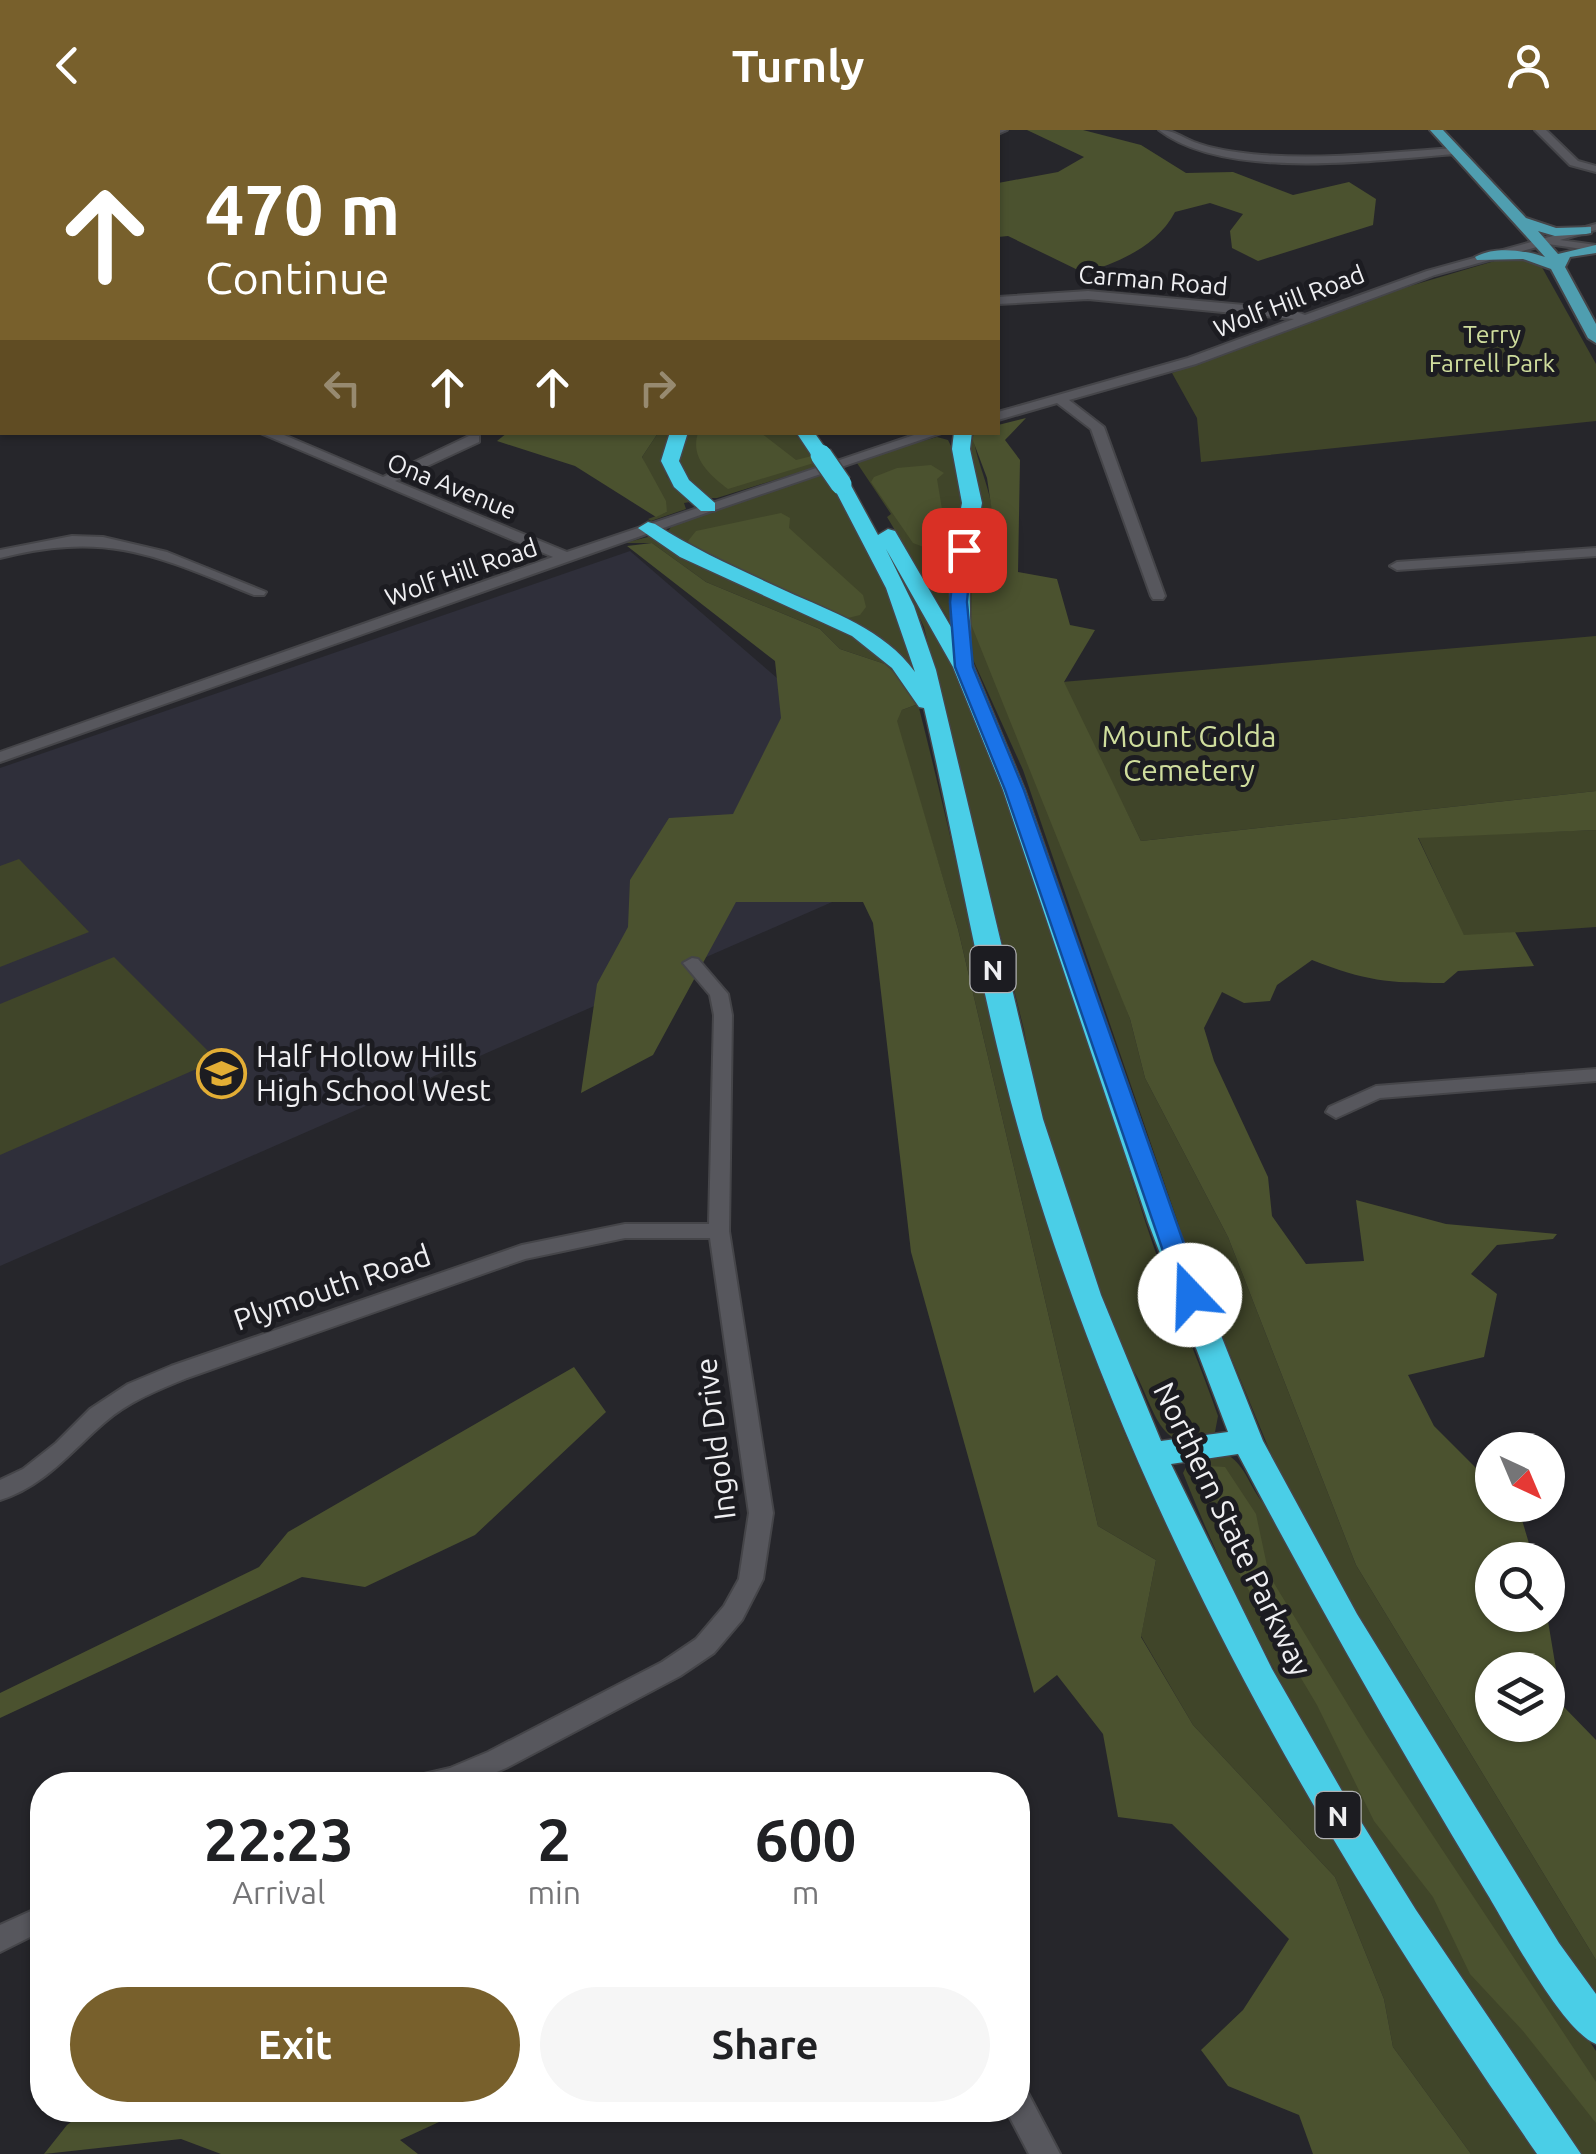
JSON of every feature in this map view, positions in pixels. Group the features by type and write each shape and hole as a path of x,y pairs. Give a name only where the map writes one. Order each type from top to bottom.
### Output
{"highway":[{"path":"678,435 670,461 682,483 708,508"},
{"path":"962,441 972,503 959,571 964,667"},
{"name":"Northern State Parkway","path":"826,443 964,667 1014,790 1162,1222 1247,1440 1346,1624 1430,1766 1545,1954 1596,2026"},
{"name":"Northern State Parkway","path":"848,481 910,623 937,715 998,993 1040,1156 1086,1302 1149,1456 1231,1622 1361,1855 1561,2154"},
{"path":"648,528 687,553 859,632 898,664 937,715"},
{"path":"1149,1456 1247,1440"}],"main road":[{"path":"1436,130 1541,241 1596,338"},
{"path":"1520,220 1549,231 1591,228"},
{"path":"1558,266 1564,254 1596,249"},
{"path":"1482,257 1524,255 1558,266"}],"street":[{"path":"1164,130 1204,149 1261,157 1455,151"},
{"path":"1540,130 1574,163 1596,169"},
{"path":"1591,228 1578,240 1596,249"},
{"name":"Wolf Hill Road","path":"1000,415 1192,361 1482,257 1591,228"},
{"path":"1541,241 1596,249"},
{"name":"Carman Road","path":"1000,300 1088,296 1289,313 1304,318"},
{"path":"1061,400 1097,427 1158,596"},
{"name":"Ona Avenue","path":"271,435 568,558"},
{"path":"383,482 474,439 464,435"},
{"name":"Wolf Hill Road","path":"0,757 648,528 932,435"},
{"path":"0,554 66,539 117,540 259,592"},
{"path":"1397,566 1596,552"},
{"name":"Ingold Drive","path":"468,1772 671,1669 705,1646 733,1614 751,1579 761,1513 719,1230 724,1015 719,994 692,963"},
{"path":"1336,1112 1376,1092 1596,1075"},
{"name":"Plymouth Road","path":"0,1491 42,1466 98,1414 136,1390 179,1372 539,1247 625,1231 719,1230"},
{"path":"0,1940 30,1924"},
{"path":"1028,2122 1045,2154"}],"shaded area":[{"name":"Half Hollow Hills High School West","path":"630,551 888,774 928,860 0,1266 0,768"}],"green space":[{"path":"1027,130 1083,130 1141,145 1186,173 1233,172 1293,195 1349,182 1376,199 1373,225 1258,261 1232,248 1230,231 1243,214 1210,203 1175,212 1148,243 1111,264 1084,273 1008,236 1000,237 1000,183 1058,172 1084,157"},
{"name":"Terry Farrell Park","path":"1508,257 1539,262 1596,364 1596,421 1201,462 1197,418 1172,373 1383,294"},
{"path":"1026,418 1005,440 1020,460 1018,572 1057,579 1070,625 1095,630 1064,682 1141,841 1596,791 1596,830 1418,838 1464,935 1515,932 1534,966 1458,971 1444,983 1424,983 1362,977 1312,960 1277,985 1270,1001 1244,1003 1222,992 1204,1028 1214,1061 1268,1177 1272,1216 1306,1264 1364,1261 1356,1200 1446,1224 1557,1234 1553,1239 1497,1245 1471,1274 1497,1294 1484,1357 1408,1375 1434,1426 1475,1467 1475,1522 1523,1522 1529,1542 1475,1542 1475,1632 1550,1632 1553,1652 1475,1652 1475,1742 1565,1742 1565,1708 1596,1740 1596,1960 1356,1565 1228,1237 1145,1078 1130,1019 971,624 972,589 994,525 987,478 974,435 1000,435 1000,424"},
{"path":"504,435 657,435 642,457 666,501 667,512 656,517 575,466 497,441"},
{"path":"657,435 672,435 661,459 667,477 690,502 684,503 686,509 648,519 667,512 642,457"},
{"path":"684,435 796,435 819,466 717,498 703,498 681,468"},
{"path":"698,435 764,435 796,460 812,456 817,462 728,489 699,458"},
{"path":"975,435 993,515 989,543 972,589 1130,1019 1145,1078 1228,1237 1356,1565 1596,1960 1596,1997 1455,1790 1288,1495 1189,1255 1023,770 970,653 964,437"},
{"path":"937,437 948,440 963,483 965,529 954,622 950,622 887,517 891,514 855,460"},
{"path":"931,465 944,473 937,479 943,515 934,551 913,543 871,482 897,468"},
{"path":"824,473 879,569 920,678 895,655 692,552 667,532 672,526"},
{"path":"781,513 790,518 789,528 863,595 866,607 860,615 844,619 692,552 688,541 696,531"},
{"path":"652,536 823,617 855,637 883,660 908,685 885,664 840,649 820,629 706,582 652,543 624,543"},
{"path":"652,543 706,582 820,629 840,649 885,664 908,685 918,704 902,710 897,721 958,929 1098,1526 1156,1560 1141,1637 1193,1725 1335,1877 1384,1999 1393,2047 1471,2154 1313,2154 1299,2115 1228,2086 1201,2050 1243,2010 1289,1939 1172,1824 1118,1817 1103,1734 1057,1675 1034,1693 911,1252 873,923 863,902 736,902 653,1055 581,1093 597,984 628,927 630,880 669,818 733,814 781,718 775,661 627,546"},
{"path":"890,555 935,633 974,713 1039,881 1146,1224 1218,1416 1215,1432 1196,1440 1181,1441 1169,1435 1131,1367 1114,1350 1052,1178 1024,1030 924,627"},
{"name":"Mount Golda Cemetery","path":"1596,636 1596,791 1141,841 1062,682"},
{"path":"918,704 1037,1186 1089,1343 1123,1430 1203,1600 1293,1764 1462,2041 1537,2154 1471,2154 1393,2047 1384,1999 1335,1877 1193,1725 1141,1636 1156,1560 1098,1526 958,929 896,721 902,710"},
{"path":"1596,830 1596,927 1464,936 1418,837"},
{"path":"19,859 89,932 0,967 0,866"},
{"path":"114,957 217,1060 0,1155 0,1004"},
{"path":"574,1367 606,1412 475,1535 365,1587 302,1577 0,1718 0,1693 259,1567 288,1532"},
{"path":"1228,1455 1273,1512 1354,1668 1469,1863 1596,2051 1596,2154 1581,2154 1469,1990 1362,1824 1265,1653 1183,1473 1191,1457"},
{"path":"1209,1466 1225,1467 1256,1514 1269,1575 1367,1736 1596,2082 1596,2123 1523,2031 1470,1974 1433,1897 1374,1821 1317,1705 1235,1567"},
{"path":"439,2122 400,2140 418,2154 221,2154 181,2139 44,2154 67,2125"}],"place":[{"name":"Half Hollow Hills High School West","path":"221,1073"}],"route":[{"path":"964,550 958,602 964,667 1014,790 1190,1295"}]}
